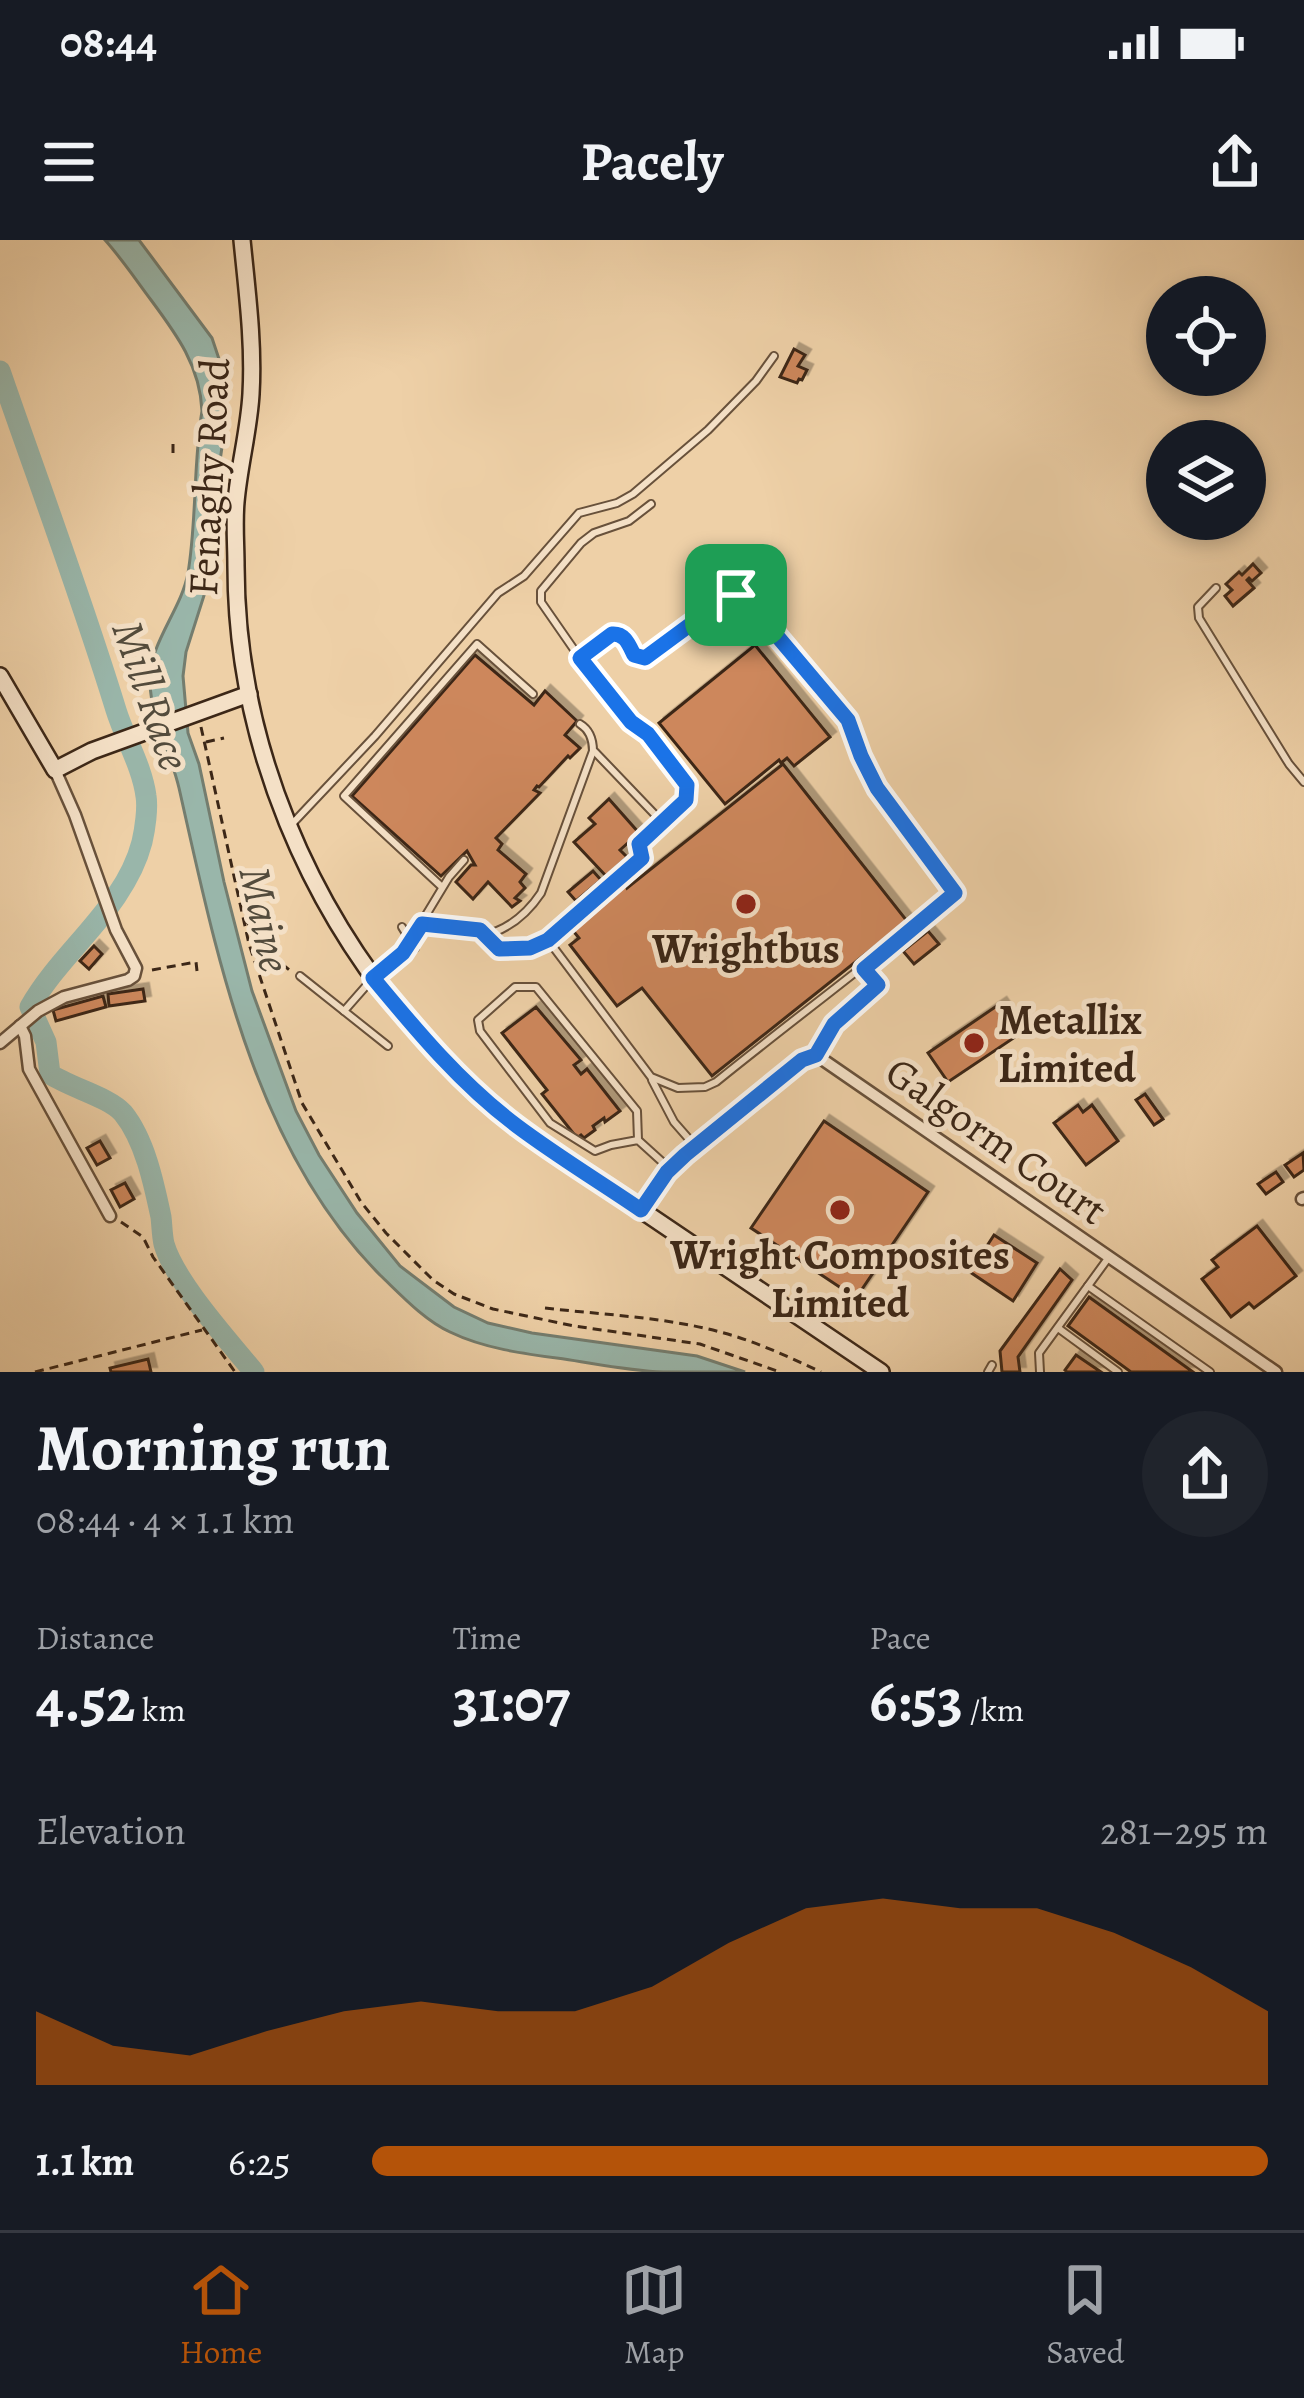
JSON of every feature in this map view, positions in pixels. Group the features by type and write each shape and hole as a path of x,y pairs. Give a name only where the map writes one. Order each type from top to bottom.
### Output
{"street":[{"name":"Fenaghy Road","path":"242,240 251,327 251,394 236,502 239,643 260,744 290,826 334,919 373,978 427,1043 514,1124 881,1372"},
{"path":"0,1043 64,997 128,980 136,968 108,910 55,770 1,681"},
{"path":"55,770 249,694"},
{"path":"136,968 152,970"},
{"path":"29,1018 29,1069 110,1216"},
{"path":"641,1210 670,1169 695,1146 802,1060 816,1055"},
{"name":"Galgorm Court","path":"816,1055 1276,1372"}],"lane":[{"path":"290,826 498,593 524,576 579,513 633,494 708,430 774,356"},
{"path":"480,930 499,949 530,948 548,940 642,858 639,844 686,800 687,785 648,734 631,722 541,602 541,591 581,543 594,533 629,521 651,504"},
{"path":"1216,588 1198,607 1198,618 1304,782"},
{"path":"580,658 618,633 634,655 645,658 729,596 745,598 848,720 877,788 955,893 716,1082 678,1088 651,1077"},
{"path":"442,887 344,796 477,644 533,694"},
{"path":"422,924 495,932 530,909 541,893 593,751 593,740 580,724"},
{"path":"593,751 663,823"},
{"path":"344,1011 413,944 442,887 464,860"},
{"path":"402,927 413,944"},
{"path":"548,940 651,1077 674,1122 695,1146"},
{"path":"816,1055 834,1024 878,985 864,969"},
{"path":"300,976 388,1046"},
{"path":"638,1140 595,1151 550,1123 480,1031 478,1020 515,987 536,987 637,1112 638,1140 670,1169"},
{"path":"1040,1372 1040,1353 1109,1257"},
{"path":"1088,1286 1210,1372"},
{"path":"1058,1328 1118,1372"}],"path":[{"path":"173,444 173,453"},
{"path":"201,727 243,917 309,1116 361,1202 406,1256 454,1294 507,1313 700,1344 780,1372"},
{"path":"204,742 224,738"},
{"path":"243,917 279,964 300,976"},
{"path":"152,970 196,962 197,971"},
{"path":"110,1216 143,1237 152,1257 235,1372"},
{"path":"545,1308 671,1322 726,1334 821,1372"},
{"path":"35,1372 204,1329"}],"water":[{"path":"105,240 139,240 212,338 224,374 226,419 211,563 183,676 188,733 252,991 296,1111 319,1155 400,1266 454,1307 488,1323 532,1333 697,1356 745,1372 626,1369 506,1350 450,1332 422,1314 380,1275 337,1225 301,1169 246,1047 151,696 154,655 188,573 200,395 178,339"}],"building":[{"path":"794,349 805,355 798,366 807,370 797,383 780,377"},
{"path":"1253,564 1261,573 1247,580 1254,588 1233,606 1225,596 1232,590 1226,584"},
{"path":"755,645 830,737 794,766 787,758 779,760 725,804 659,723"},
{"path":"475,655 534,705 545,691 577,721 565,735 580,748 537,786 534,790 540,793 496,838 502,844 498,850 526,874 520,882 525,888 515,898 520,901 512,907 488,882 473,899 456,882 475,865 467,851 441,876 352,796"},
{"name":"Wrightbus","path":"783,764 907,921 712,1076 642,988 617,1006 570,945 579,938 570,927 625,883 627,888"},
{"path":"609,799 639,833 620,850 627,857 606,876 574,842 595,824 589,818"},
{"path":"593,871 601,880 576,901 568,892"},
{"path":"928,931 939,944 914,964 903,951"},
{"path":"94,946 102,954 89,969 80,961"},
{"path":"143,989 145,1001 109,1006 108,994"},
{"path":"103,996 106,1007 56,1021 53,1010"},
{"name":"Metallix Limited","path":"1001,1003 1021,1033 948,1082 928,1053"},
{"path":"536,1007 581,1060 574,1065 581,1074 587,1069 620,1111 593,1126 595,1130 584,1138 577,1138 542,1094 547,1090 502,1033"},
{"path":"1145,1094 1163,1119 1154,1125 1136,1100"},
{"path":"1078,1105 1083,1112 1092,1105 1118,1141 1086,1165 1054,1123"},
{"name":"Wright Composites Limited","path":"824,1121 928,1192 856,1298 751,1228"},
{"path":"100,1141 110,1158 97,1165 87,1148"},
{"path":"1303,1153 1304,1170 1294,1177 1285,1165"},
{"path":"1276,1172 1283,1182 1266,1194 1258,1184"},
{"path":"125,1183 134,1199 120,1207 111,1190"},
{"path":"1257,1226 1296,1276 1254,1308 1249,1303 1231,1317 1202,1279 1218,1267 1212,1260"},
{"path":"994,1235 1037,1263 1013,1301 970,1272"},
{"path":"1060,1269 1072,1280 1018,1357 1020,1372 1002,1372 1000,1351"},
{"path":"1089,1297 1193,1372 1131,1372 1068,1326"},
{"path":"1076,1355 1101,1372 1067,1372"},
{"path":"148,1359 151,1372 111,1372 110,1368"}],"waterway":[{"name":"Mill Race","path":"0,371 147,801 142,842 122,888 30,1007 46,1042 50,1074 109,1102 131,1124 152,1177 170,1259 203,1310 254,1372"}],"place":[{"name":"Wrightbus","path":"746,904"},
{"name":"Metallix Limited","path":"974,1043"},
{"name":"Wright Composites Limited","path":"840,1210"}],"route":[{"path":"736,595 745,598 848,720 877,788 955,893 864,969 878,985 834,1024 816,1055 802,1060 685,1155 641,1210 514,1124 468,1085 373,978 403,953 422,924 480,930 499,949 530,948 548,940 642,858 639,844 686,800 687,785 580,658 618,633 634,655 645,658 736,595"}],"water label":[{"name":"Maine","path":"266,919"}]}
